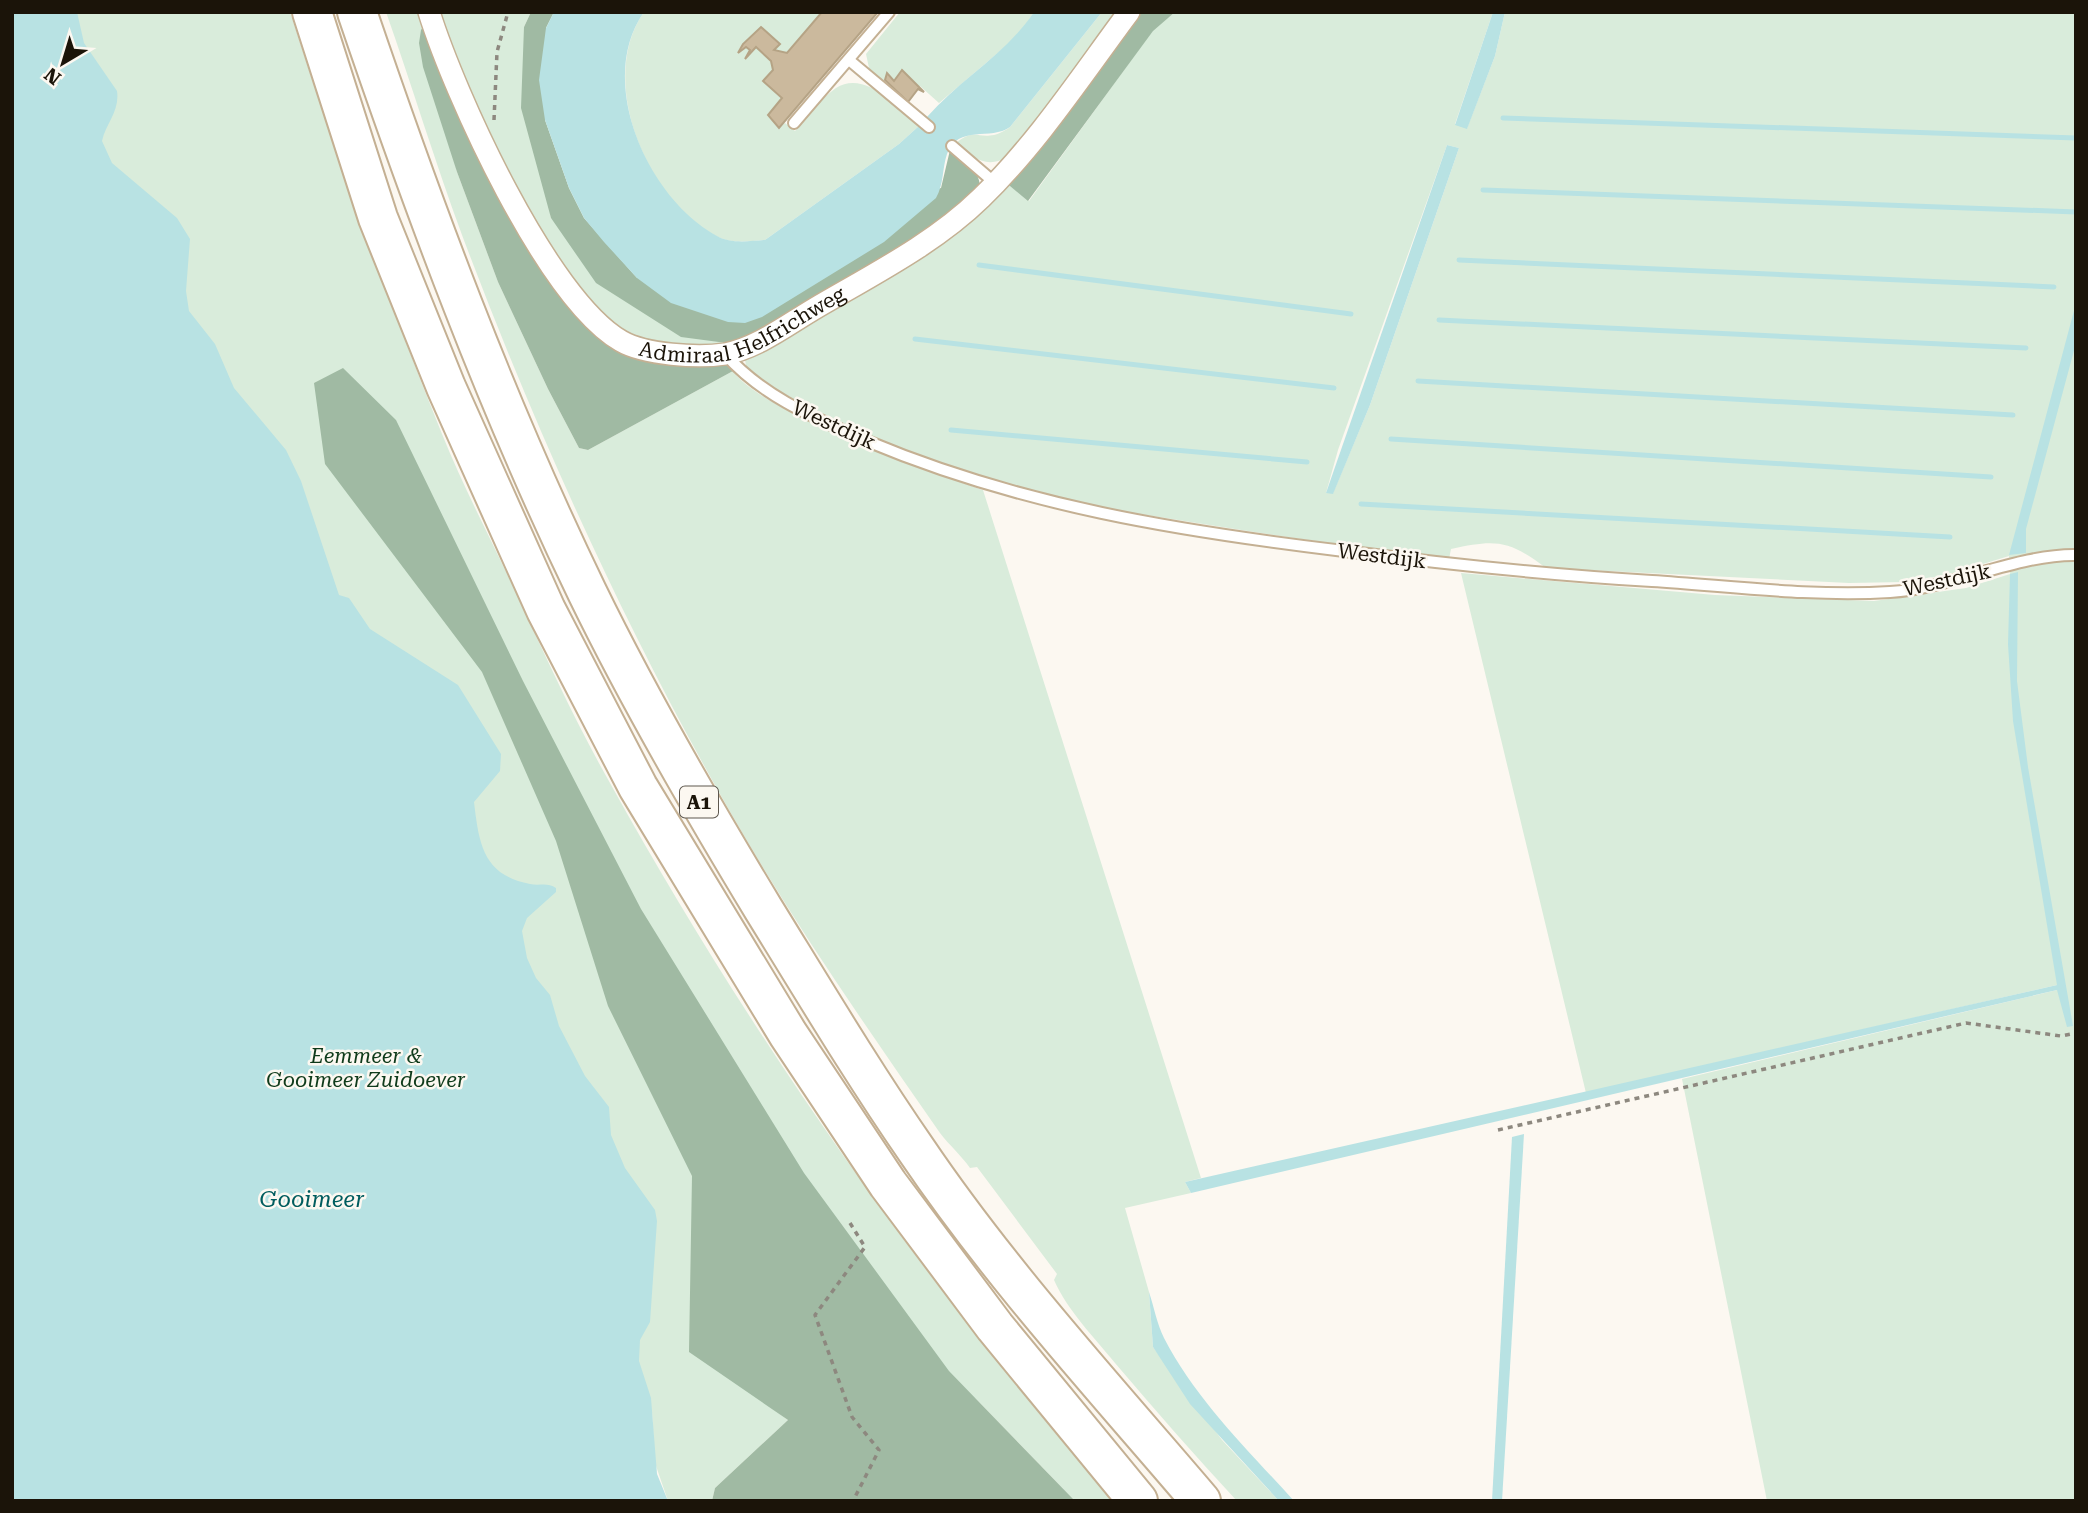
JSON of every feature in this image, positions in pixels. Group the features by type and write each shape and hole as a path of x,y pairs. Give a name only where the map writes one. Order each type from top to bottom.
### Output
{"highway":[{"name":"A1","path":"312,12 378,218 446,387 546,610 638,788 788,1034 888,1184 995,1327 1138,1501"},
{"name":"A1","path":"357,12 425,212 490,376 587,591 678,767 826,1011 919,1154 1034,1306 1201,1501"}],"street":[{"name":"Admiraal Helfrichweg","path":"429,12 444,56 482,142 543,252 589,314 622,341 645,349 676,354 725,354 755,344 883,268 960,218 1024,150 1129,12"}],"lane":[{"path":"794,123 889,12"},
{"path":"849,60 929,127"},
{"path":"952,146 995,183"},
{"name":"Westdijk","path":"725,354 757,387 828,424 920,463 1014,494 1106,515 1222,534 1553,575 1824,591 1889,592 1927,587 2016,565 2076,555"}],"path":[{"path":"494,120 497,52 508,12"},
{"path":"1497,1130 1966,1023 2062,1036 2076,1033"},
{"path":"850,1223 865,1247 815,1315 852,1417 879,1450 853,1501"}],"green space":[{"path":"12,12 290,12 362,224 442,434 469,496 597,760 721,972 843,1155 973,1331 1113,1501 1075,1501 975,1398 769,1406 788,1420 715,1488 712,1501 668,1501 655,1463 652,1412"},
{"path":"386,12 423,12 457,172 498,282 579,448 588,450 733,371 749,387 810,421 889,455 983,490 1201,1178 1185,1182 1191,1193 1125,1208 1149,1292 1153,1347 1222,1440 1279,1501 1237,1501 1082,1323 1059,1291 1054,1280 1057,1274 977,1167 970,1168 940,1133 831,974 753,852 654,671 552,456 462,235"},
{"path":"435,12 531,12 524,27 551,218 734,344 678,348 640,342 595,313 548,249 486,140"},
{"path":"531,12 554,12 546,28 545,120 569,188 584,218 637,278 941,188 950,150 977,175 980,187 978,195 888,259 734,344 681,337 596,283 551,218 521,108 524,27"},
{"path":"644,12 877,12 778,128 785,123 795,131 830,92 847,83 870,87 881,93 920,125 899,144 765,240 735,241 718,237 692,220 670,197 651,168 636,137 628,104 625,71 630,40"},
{"path":"900,12 1034,12 1019,35 939,103 920,86 908,100 889,84 880,84 869,68 866,54"},
{"path":"1102,12 1121,12 1017,151 999,161 985,162 956,143 967,136 994,135 1010,127"},
{"path":"1135,12 1175,12 1153,31 1028,201 1004,181"},
{"path":"1175,12 1493,12 1455,124 1467,128 1495,56 1505,12 2076,12 2076,1501 1767,1501 1682,1079 2057,990 2057,985 1586,1093 1461,573 1715,595 1874,601 1966,588 2010,574 2009,556 1947,575 1904,582 1849,583 1546,568 1512,547 1491,543 1451,549 1449,559 1304,540 1083,505 1008,488 940,466 873,439 808,407 747,371 745,360 749,353 1004,181 1029,201 1153,30","holes":["1447,145 1459,148 1370,405 1333,493 1326,493 1338,450"]},
{"path":"426,22 478,146 607,338 720,357 734,367 733,371 588,450 579,448 498,282 457,172 423,67 419,43 421,30"},
{"path":"343,368 396,420 523,681 641,909 804,1173 949,1371 1075,1501 712,1501 715,1488 788,1420 689,1352 692,1176 608,1006 556,841 482,672 325,464 314,383"}],"water":[{"name":"Gooimeer","path":"12,12 77,12 84,43 117,91 115,111 102,141 112,163 177,218 190,239 186,291 189,311 215,344 234,388 286,450 301,481 339,595 349,598 370,629 458,685 501,754 500,771 474,802 482,844 486,855 502,873 514,880 556,888 556,892 527,918 522,931 527,958 536,978 550,995 559,1026 585,1076 609,1107 611,1135 625,1168 655,1210 657,1221 650,1322 640,1340 639,1361 651,1398 657,1474 668,1501 12,1501"},
{"path":"554,12 644,12 630,40 625,71 627,103 636,136 651,167 670,195 692,219 717,236 740,241 765,240 899,144 920,125 927,130 933,122 927,117 997,54 1034,12 1102,12 1010,127 994,133 967,136 952,145 947,154 936,198 884,242 762,317 745,323 728,322 671,303 637,278 584,218 569,188 545,120 539,80 546,28"},
{"path":"1493,12 1505,12 1495,56 1467,129 1455,125"},
{"path":"1447,145 1459,148 1370,405 1333,494 1326,493"},
{"path":"2076,303 2076,343 2026,529 2026,553 2009,555"},
{"path":"2018,572 2017,681 2028,767 2073,1026 2067,1027 2057,990 1191,1193 1185,1182 2057,985 2013,721 2008,644 2010,574"},
{"path":"1524,1134 1502,1501 1492,1501 1512,1137"},
{"path":"1149,1292 1164,1338 1191,1382 1224,1424 1294,1501 1279,1501 1190,1404 1153,1347"}],"building":[{"path":"822,12 878,12 779,128 768,115 782,98 763,81 773,70 771,61 756,47 745,59 750,50 746,47 738,53 743,44 761,27 780,44 774,50 787,53"},
{"path":"902,70 924,92 918,89 908,102 885,80 887,73 894,81"}],"waterway":[{"path":"1503,118 2076,138"},
{"path":"1483,190 2076,212"},
{"path":"1459,260 2054,287"},
{"path":"979,265 1351,314"},
{"path":"1439,320 2026,348"},
{"path":"915,339 1334,388"},
{"path":"1418,381 2013,415"},
{"path":"951,430 1307,462"},
{"path":"1391,439 1991,477"},
{"path":"1361,504 1950,537"}],"park label":[{"name":"Eemmeer & Gooimeer Zuidoever","path":"366,1068"}]}
